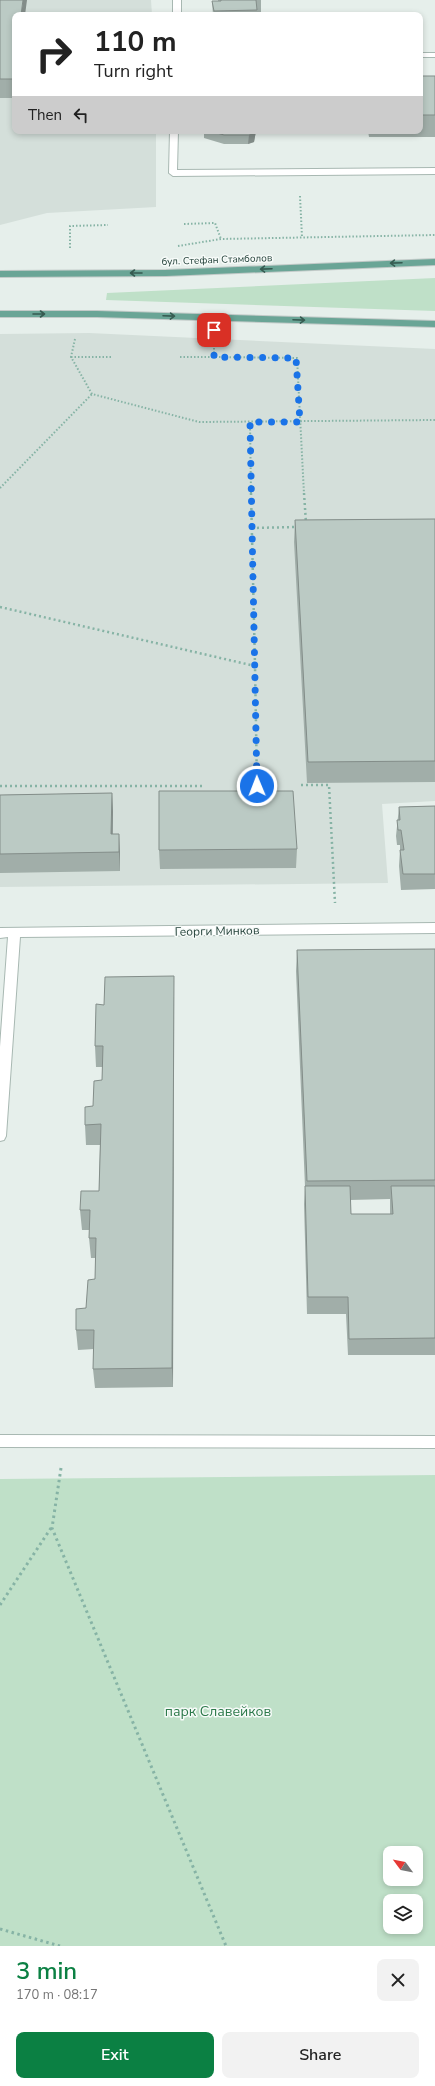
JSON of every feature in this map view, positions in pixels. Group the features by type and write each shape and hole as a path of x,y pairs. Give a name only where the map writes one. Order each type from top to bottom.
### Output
{"main road":[{"name":"бул. Стефан Стамболов","path":"0,274 166,273 435,262"},
{"path":"0,314 97,314 435,324"}],"street":[{"path":"177,12 178,0"},
{"path":"423,55 435,55"},
{"path":"174,134 173,172 435,171"},
{"name":"Георги Минков","path":"0,933 435,928"},
{"path":"0,1136 14,933"},
{"path":"0,1442 435,1442"}],"path":[{"path":"298,172 302,237"},
{"path":"184,224 215,223 221,239"},
{"path":"62,248 70,248 70,226 108,225"},
{"path":"177,246 221,239 435,235"},
{"path":"76,334 70,357 92,394 199,422 435,420"},
{"path":"214,337 214,357"},
{"path":"70,357 113,358"},
{"path":"180,357 296,358 306,527"},
{"path":"0,488 92,394"},
{"path":"250,422 257,786"},
{"path":"252,528 300,527"},
{"path":"0,607 255,666"},
{"path":"301,785 329,785 337,929"},
{"path":"0,786 202,786"},
{"path":"0,1605 52,1528 65,1442"},
{"path":"52,1528 226,1946"},
{"path":"0,1929 60,1946"}],"shaded area":[{"path":"0,0 151,0 152,12 12,12 12,134 156,134 156,207 47,213 0,225"},
{"path":"89,333 435,349 435,801 382,804 388,883 0,887 0,334"}],"green space":[{"path":"435,278 435,311 106,300 107,293"},
{"name":"парк Славейков","path":"435,1475 435,1946 0,1946 0,1479"}],"building":[{"path":"0,0 23,0 21,12 12,12 12,79 0,79"},
{"path":"256,0 257,10 214,11 212,1"},
{"path":"423,76 435,76 435,115 423,115"},
{"path":"220,134 252,134 249,135"},
{"path":"435,519 435,761 308,762 295,520"},
{"path":"159,791 293,791 297,849 159,850"},
{"path":"112,793 111,834 119,834 119,852 0,854 0,795"},
{"path":"435,806 435,874 403,874 400,850 404,850 401,830 398,830 397,820 400,820 399,807"},
{"path":"435,949 435,1180 307,1181 297,950"},
{"path":"174,976 172,1368 93,1369 94,1330 76,1330 76,1309 86,1308 88,1280 95,1279 96,1238 89,1238 90,1210 80,1210 81,1191 99,1191 101,1124 85,1125 85,1107 93,1106 94,1081 102,1080 103,1046 95,1046 96,1004 104,1005 105,977"},
{"path":"305,1186 350,1186 351,1214 393,1214 391,1186 435,1186 435,1338 349,1339 348,1297 308,1297"}],"route":[{"path":"214,330 214,357 296,358 300,422 250,422 257,786"}]}
